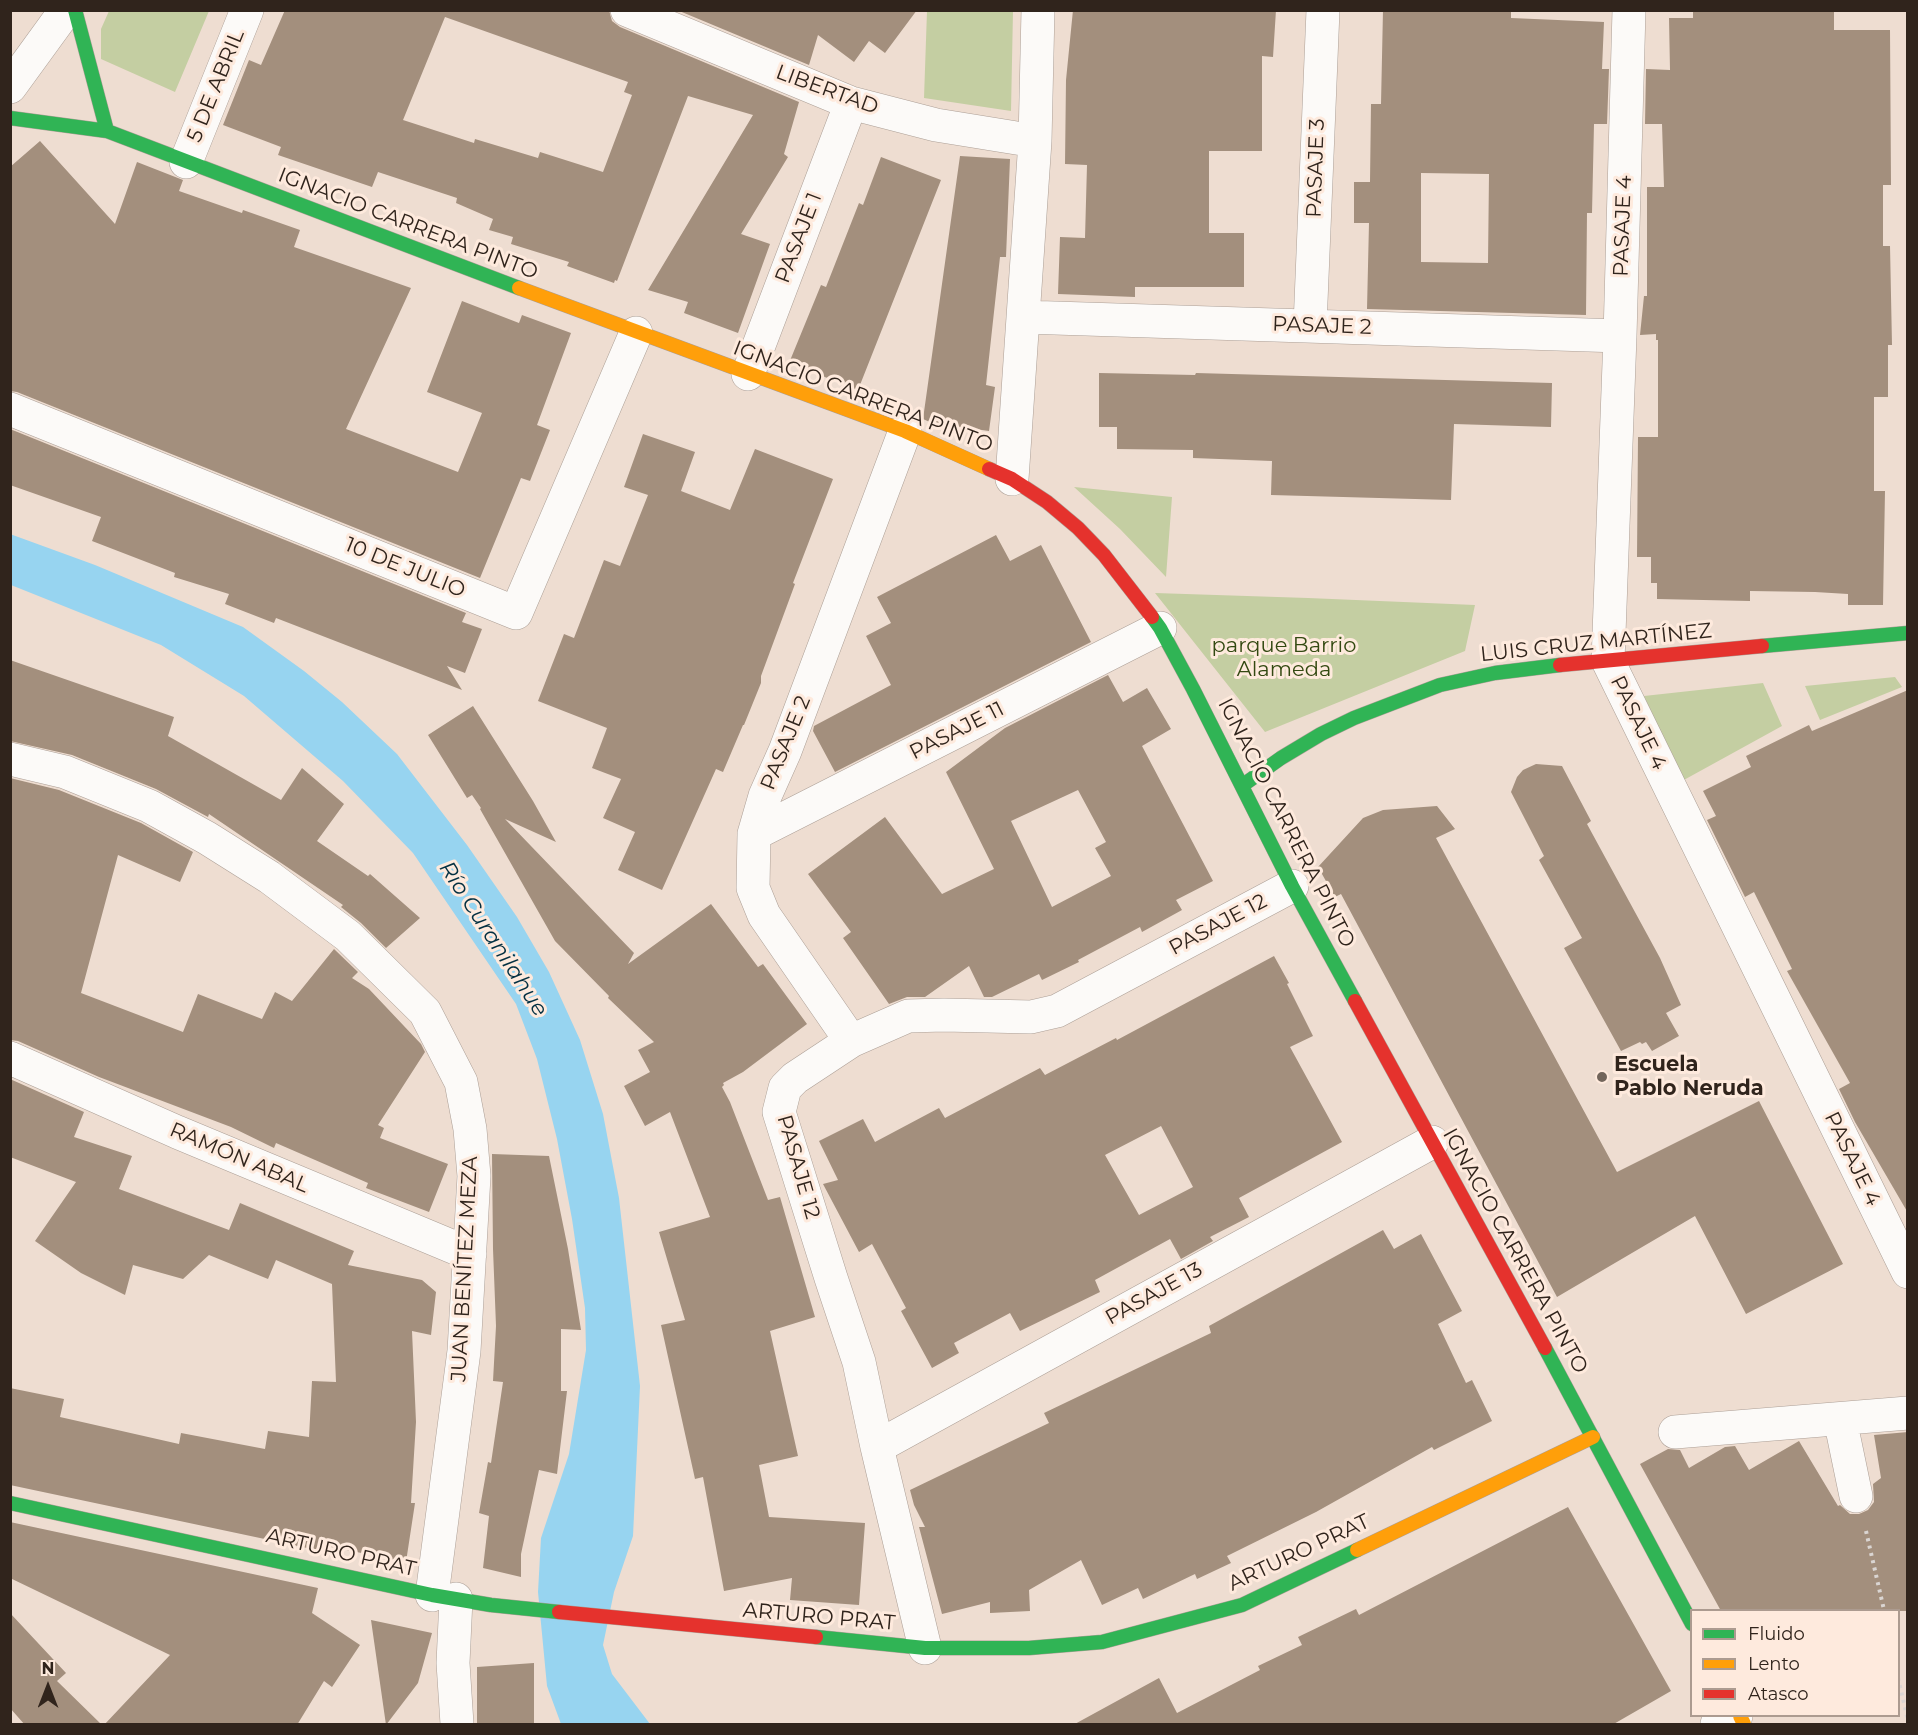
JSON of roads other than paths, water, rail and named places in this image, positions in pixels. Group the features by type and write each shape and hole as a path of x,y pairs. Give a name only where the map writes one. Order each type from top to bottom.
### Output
{"street":[{"path":"10,87 66,10"},
{"path":"75,10 108,132"},
{"name":"5 DE ABRIL","path":"186,162 247,10"},
{"name":"LIBERTAD","path":"627,10 851,103 936,126 1035,141"},
{"path":"1012,479 1035,141 1038,10"},
{"name":"PASAJE 3","path":"1310,326 1323,10"},
{"name":"PASAJE 4","path":"1629,10 1608,661 1908,1272"},
{"name":"PASAJE 1","path":"748,374 851,103"},
{"name":"IGNACIO CARRERA PINTO","path":"10,118 108,132 636,333 904,431 1012,479 1047,502 1078,528 1104,555 1160,628 1243,785 1292,886 1593,1437 1690,1620"},
{"name":"PASAJE 2","path":"1023,317 1620,336"},
{"name":"10 DE JULIO","path":"10,410 516,613 636,333"},
{"name":"PASAJE 2","path":"851,1041 764,915 753,888 754,834 765,796 904,431"},
{"name":"PASAJE 11","path":"754,834 1160,628"},
{"name":"LUIS CRUZ MARTÍNEZ","path":"1243,785 1281,758 1321,734 1387,704 1440,685 1495,672 1908,633"},
{"name":"JUAN BENÍTEZ MEZA","path":"10,759 65,772 149,806 207,838 269,877 348,936 425,1012 461,1082 470,1129 474,1176 464,1351 444,1597 453,1663 457,1725"},
{"name":"PASAJE 12","path":"925,1648 859,1362 779,1112 785,1088 795,1078 851,1041 908,1016 1031,1017 1057,1011 1292,886"},
{"name":"RAMÓN ABAL","path":"10,1058 177,1132 470,1254"},
{"name":"PASAJE 13","path":"877,1447 1432,1142"},
{"path":"1675,1432 1908,1413"},
{"path":"1840,1419 1856,1496"},
{"name":"ARTURO PRAT","path":"10,1503 444,1597 491,1605 925,1648 1029,1648 1102,1642 1242,1605 1593,1437"},
{"path":"1717,1725 1736,1717"}],"water":[{"name":"Río Curanilahue","path":"10,534 95,565 243,627 304,671 342,702 397,754 467,845 517,917 549,972 580,1040 603,1114 619,1198 640,1386 633,1536 614,1592 603,1645 612,1674 650,1724 561,1724 547,1686 538,1592 541,1538 569,1454 586,1350 585,1308 557,1139 537,1059 516,1004 413,853 343,781 244,696 161,645 11,585"}],"place":[{"name":"Escuela Pablo Neruda","path":"1602,1077"}],"park label":[{"name":"parque Barrio Alameda","path":"1284,658"}]}
